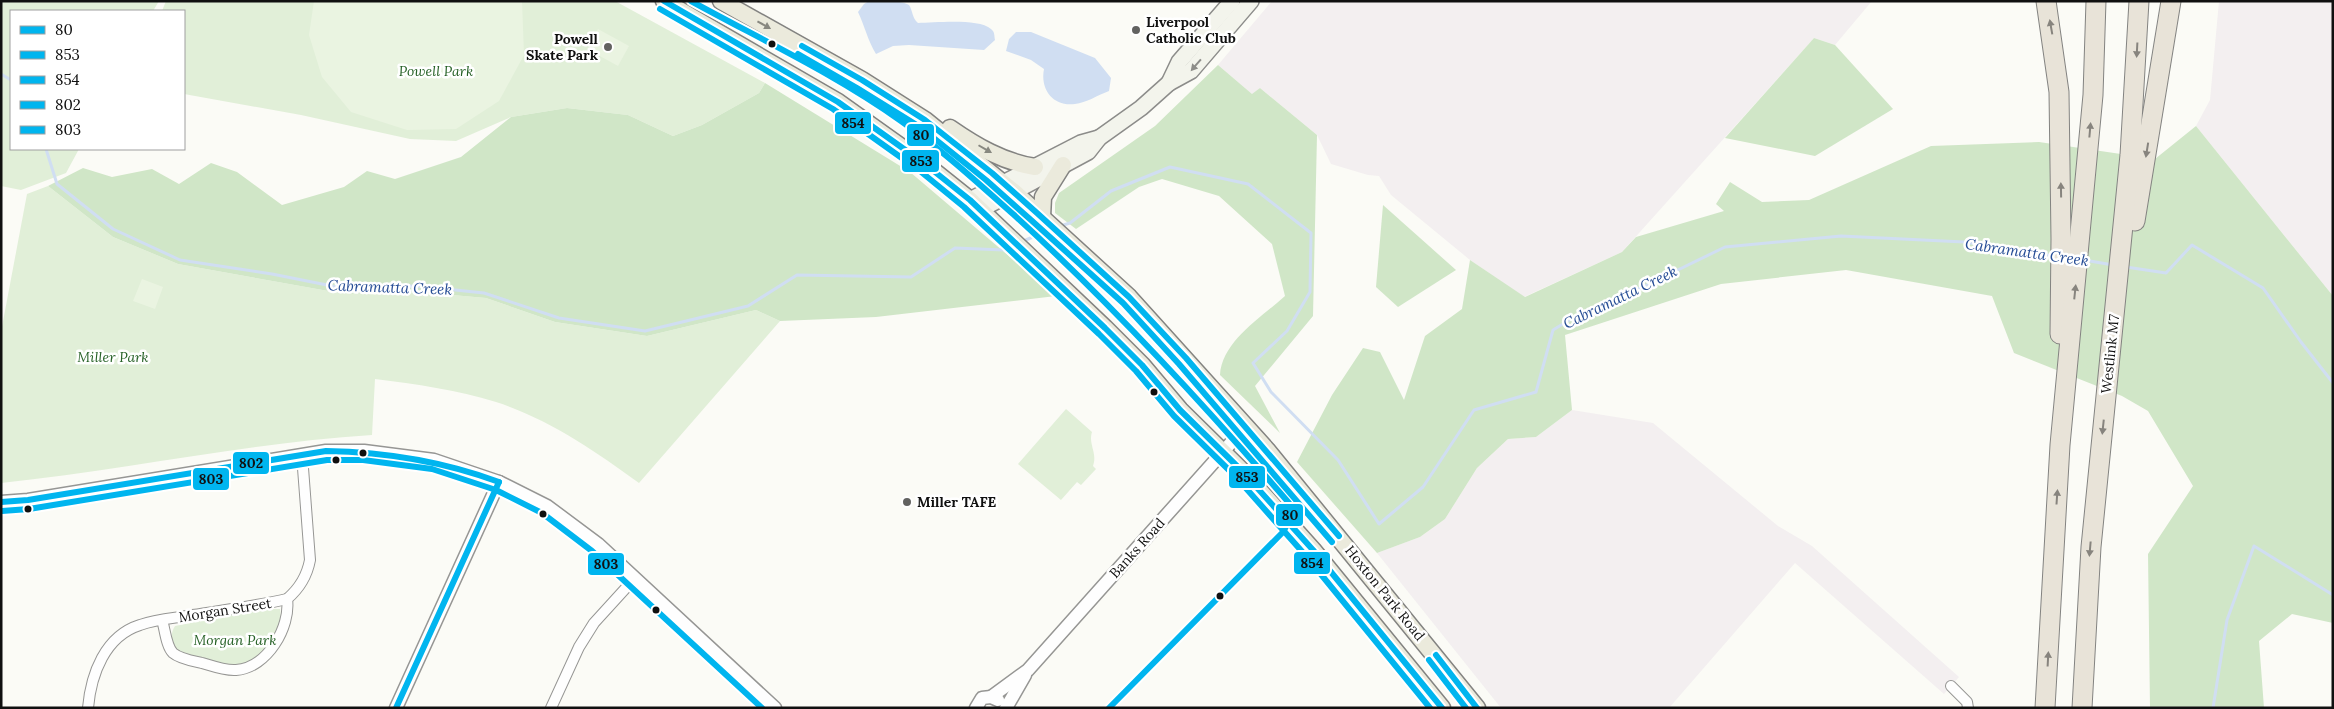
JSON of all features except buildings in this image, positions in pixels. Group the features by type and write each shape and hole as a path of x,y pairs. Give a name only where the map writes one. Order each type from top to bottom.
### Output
{"highway":[{"path":"2046,1 2055,53 2059,92 2061,239 2060,445"},
{"path":"2046,708 2060,445 2093,95 2096,1"},
{"name":"Westlink M7","path":"2082,708 2088,586 2135,100 2139,1"},
{"path":"2109,370 2172,1"}],"main road":[{"name":"Hoxton Park Road","path":"664,1 838,102 925,164 975,205 1136,358 1180,410 1222,450 1313,550 1442,708"},
{"name":"Hoxton Park Road","path":"721,1 882,92 925,120 1040,213 1068,243 1129,297 1246,426 1338,534 1477,708"},
{"path":"1169,83 1180,62 1232,1"},
{"path":"975,205 1009,187 1063,165 1088,152 1100,138 1141,108 1169,83 1191,71 1251,1"},
{"path":"882,92 934,117 997,156 1022,165 1035,167"},
{"path":"1009,187 1035,167 1081,143 1100,138"},
{"path":"1040,213 1043,197 1063,165"}],"street":[{"name":"Banks Road","path":"1005,708 1028,670 1222,450 1246,426"},
{"path":"1,502 28,500 326,451 364,451 411,456 451,465 526,494 566,518 635,578 775,708"},
{"name":"Morgan Street","path":"88,708 94,677 102,656 118,637 139,625 287,598 304,580 310,560 302,454"},
{"path":"396,708 499,482"},
{"path":"551,708 579,647 594,624 635,578"},
{"name":"Morgan Street","path":"162,620 168,643 174,653 193,661 235,670 256,664 267,654 286,619 287,598"},
{"name":"Banks Road","path":"976,708 982,698 992,697 1028,670"},
{"path":"1951,686 1967,702 1968,708"},
{"path":"992,697 1001,702 1005,708"}],"shaded area":[{"path":"1272,1 1872,1 1835,45 1814,38 1622,252 1524,297 1470,260 1391,195 1379,176 1368,175 1331,164 1317,135 1260,88 1253,95 1218,65"},
{"path":"2219,1 2333,1 2333,296 2196,126 2210,100"},
{"path":"1572,410 1653,423 1778,526 1812,546 1959,677 1944,694 1795,563 1669,708 1501,708 1377,553 1420,537 1445,519 1477,468 1508,439 1536,437"}],"green space":[{"path":"1,1 159,1 154,10 10,10 10,150 78,150 66,173 21,190 1,186"},
{"name":"Powell Park","path":"166,1 615,1 765,83 759,93 702,125 673,136 628,115 567,108 511,117 456,141 410,139 301,115 185,94 185,10 162,10"},
{"path":"314,1 522,1 524,55 499,101 456,129 407,130 351,112 322,77 309,35"},
{"name":"Powell Skate Park","path":"598,29 629,46 618,66 587,49"},
{"path":"1814,38 1835,45 1893,109 1815,156 1725,138"},
{"path":"1218,65 1252,94 1260,88 1317,135 1313,316 1255,386 1280,433 1220,375 1222,363 1235,341 1285,296 1272,244 1219,196 1162,179 1139,187 1076,229 1055,213 1055,203 1059,193 1155,126"},
{"path":"765,83 910,172 1056,296 876,317 780,321 756,310 647,336 555,322 486,298 418,292 345,294 178,264 113,237 48,186 83,168 112,177 152,169 179,184 211,163 237,172 282,205 344,187 367,171 395,179 461,157 511,117 567,108 628,115 673,136 702,125 759,93"},
{"path":"2196,126 2333,296 2333,623 2292,614 2259,641 2264,708 2150,708 2148,554 2193,486 2148,411 2122,396 2014,353 1992,296 1846,270 1721,284 1565,335 1572,410 1536,437 1508,439 1477,468 1445,519 1420,537 1377,553 1297,462 1332,395 1363,348 1380,352 1404,400 1425,336 1462,309 1470,260 1525,297 1622,252 1636,237 1724,211 1716,204 1730,182 1762,202 1809,200 1931,146 2039,142 2155,159"},
{"name":"Miller Park","path":"48,186 113,237 178,264 345,294 418,292 486,298 555,322 647,336 756,310 780,321 639,483 571,437 516,409 451,391 375,379 372,435 232,450 47,478 1,483 1,332 27,194"},
{"path":"1383,205 1456,270 1398,307 1376,287"},
{"path":"142,279 163,287 155,309 133,301"},
{"path":"1066,409 1092,432 1093,466 1096,469 1081,485 1077,482 1061,500 1018,464"},
{"name":"Morgan Park","path":"263,609 280,609 279,624 263,651 247,663 236,665 201,659 180,653 173,645 172,633 175,626"}],"water":[{"path":"869,1 906,3 909,5 918,23 976,23 991,29 995,40 984,50 909,45 893,46 876,54 858,12"},
{"path":"1016,32 1031,32 1095,58 1111,78 1109,91 1088,101 1075,104 1067,104 1054,99 1049,95 1044,83 1044,69 1031,60 1006,51 1009,39"}],"waterway":[{"name":"Cabramatta Creek","path":"1,74 10,79"},
{"name":"Cabramatta Creek","path":"46,150 57,184 113,229 180,260 272,274 342,288 417,286 484,293 559,318 645,331 748,306 797,275 911,277 955,248 1004,250 1011,247"},
{"name":"Cabramatta Creek","path":"1060,226 1070,223 1111,191 1170,167 1248,184 1311,233 1310,292 1287,331 1253,363 1271,392 1338,460 1379,524 1423,487 1474,410 1536,392 1553,330 1581,313 1647,285 1725,247 1841,236 1964,242 2054,256"},
{"name":"Cabramatta Creek","path":"1021,242 1047,231"},
{"name":"Cabramatta Creek","path":"2126,267 2166,273 2192,245 2263,288 2333,383"},
{"name":"Cabramatta Creek","path":"2084,260 2113,265"},
{"path":"2213,708 2227,620 2254,546 2333,595"}],"transit line":[{"name":"853","path":"664,1 838,102 925,164 970,200 1105,328 1142,365 1180,410 1242,471 1313,550 1442,708"},
{"name":"80","path":"691,1 798,58 876,104 901,121 958,166 1050,248 1121,318 1190,391 1289,503 1290,519 1283,532 1109,708"},
{"name":"854","path":"660,9 833,109 920,171 964,207 1099,334 1136,371 1174,416 1236,477 1306,556 1430,708"},
{"name":"853","path":"802,46 862,80 925,120 992,173 1037,213 1129,297 1186,358 1339,536"},
{"name":"854","path":"798,54 920,127 986,180 1123,303 1179,364 1332,542"},
{"name":"802","path":"1,502 28,500 326,451 371,453 414,459 457,468 499,482"},
{"name":"803","path":"2,511 29,509 327,460 363,460 432,469 496,490 542,513 592,551 762,708"},
{"name":"802","path":"396,708 499,482"},
{"name":"853","path":"1436,655 1477,708"},
{"name":"854","path":"1429,660 1466,708"}],"place":[{"name":"Liverpool Catholic Club","path":"1136,30"},
{"name":"Powell Skate Park","path":"608,47"},
{"name":"Miller TAFE","path":"907,502"}]}
